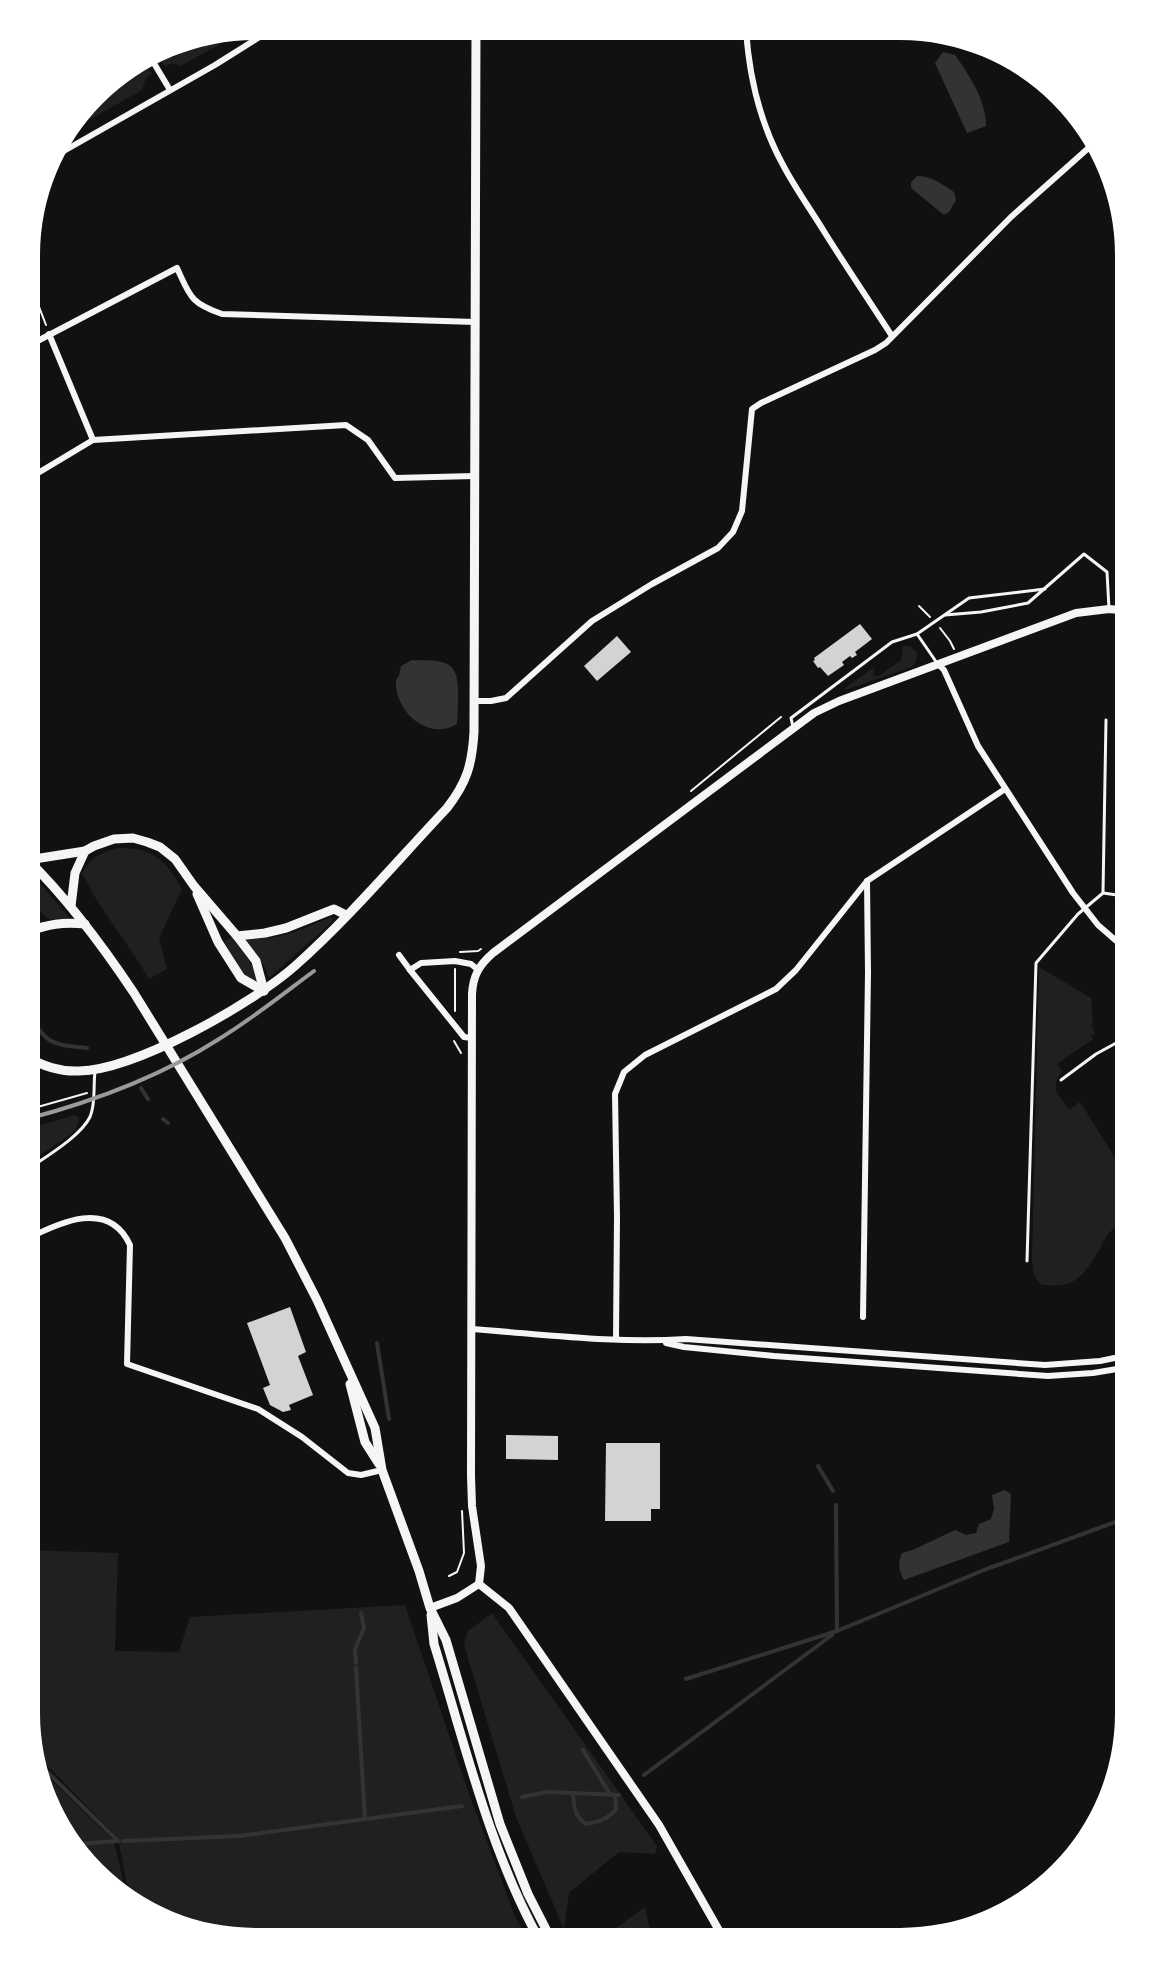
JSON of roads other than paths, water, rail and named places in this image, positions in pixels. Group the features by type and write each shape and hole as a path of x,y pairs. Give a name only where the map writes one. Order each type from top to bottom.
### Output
{"main road":[{"path":"40,1063 67,1071 95,1070 139,1056 214,1020 264,991 293,968 346,915 457,796 470,770 474,732 476,40"},
{"path":"40,858 85,851 114,839 133,838 160,847 175,859 256,961 264,991"},
{"path":"71,906 75,873 85,851"},
{"path":"40,873 85,924 145,1011 285,1238 317,1300 344,1362 365,1442 382,1470 430,1608 446,1640 500,1824 545,1928"},
{"path":"194,886 218,942 241,978 264,991"},
{"path":"237,936 286,928 334,909 346,915"},
{"path":"40,927 48,924 85,924"},
{"path":"430,1608 434,1644 494,1839 533,1928"}],"street":[{"path":"68,148 255,40"},
{"path":"747,40 753,85 768,134 781,162 892,336"},
{"path":"155,65 170,90"},
{"path":"474,701 506,698 592,621 722,545 736,528 742,511 752,409 875,350 1011,217 1087,150"},
{"path":"40,339 177,268 190,296 204,308 222,314 475,322"},
{"path":"49,334 93,440"},
{"path":"40,472 93,440 346,425 368,440 395,478 474,476"},
{"path":"479,1584 481,1566 471,1496 472,1038 473,980 477,969 493,953 814,713 1076,613 1115,610"},
{"path":"938,664 944,670 978,746 1005,789 1084,909 1115,940"},
{"path":"616,1339 615,1094 624,1072 645,1055 776,989 796,970 867,881 1005,789"},
{"path":"863,1317 867,881"},
{"path":"399,955 464,1037 472,1038"},
{"path":"410,970 421,963 455,961 471,964 477,969"},
{"path":"40,1233 80,1218 99,1219 118,1227 125,1235 130,1245 127,1364 258,1409 302,1437 348,1473 361,1475 382,1470"},
{"path":"471,1329 616,1339 686,1339 1045,1365 1115,1358"},
{"path":"659,1341 684,1347 774,1356 1048,1376 1115,1369"},
{"path":"430,1608 457,1598 479,1584"},
{"path":"479,1584 509,1608 651,1813 718,1928"}],"lane":[{"path":"944,616 1028,603 1084,554 1107,572 1109,609"},
{"path":"793,727 791,718 892,642 917,634 969,598 1045,589"},
{"path":"917,634 938,664"},
{"path":"1103,893 1106,720"},
{"path":"1027,1261 1036,963 1084,909 1103,893 1115,895"},
{"path":"1061,1080 1115,1044"},
{"path":"40,1161 61,1146 90,1117 95,1070"}],"waterway":[{"path":"40,1031 56,1043 87,1048"},
{"path":"141,1088 148,1099"},
{"path":"163,1119 168,1123"},
{"path":"377,1343 389,1419"},
{"path":"818,1466 833,1491"},
{"path":"836,1505 837,1631"},
{"path":"686,1679 837,1631 984,1570 1115,1522"},
{"path":"356,1663 355,1649 364,1628 361,1613"},
{"path":"644,1775 832,1635"},
{"path":"356,1668 365,1819"},
{"path":"583,1750 610,1794"},
{"path":"49,1773 118,1841"},
{"path":"522,1797 548,1792 619,1795"},
{"path":"573,1793 577,1814 586,1824 603,1820 613,1812 616,1809 615,1795"},
{"path":"123,1841 239,1836 462,1806"},
{"path":"84,1844 118,1841"}],"railway":[{"path":"40,1115 102,1096 197,1053 314,971"}]}
